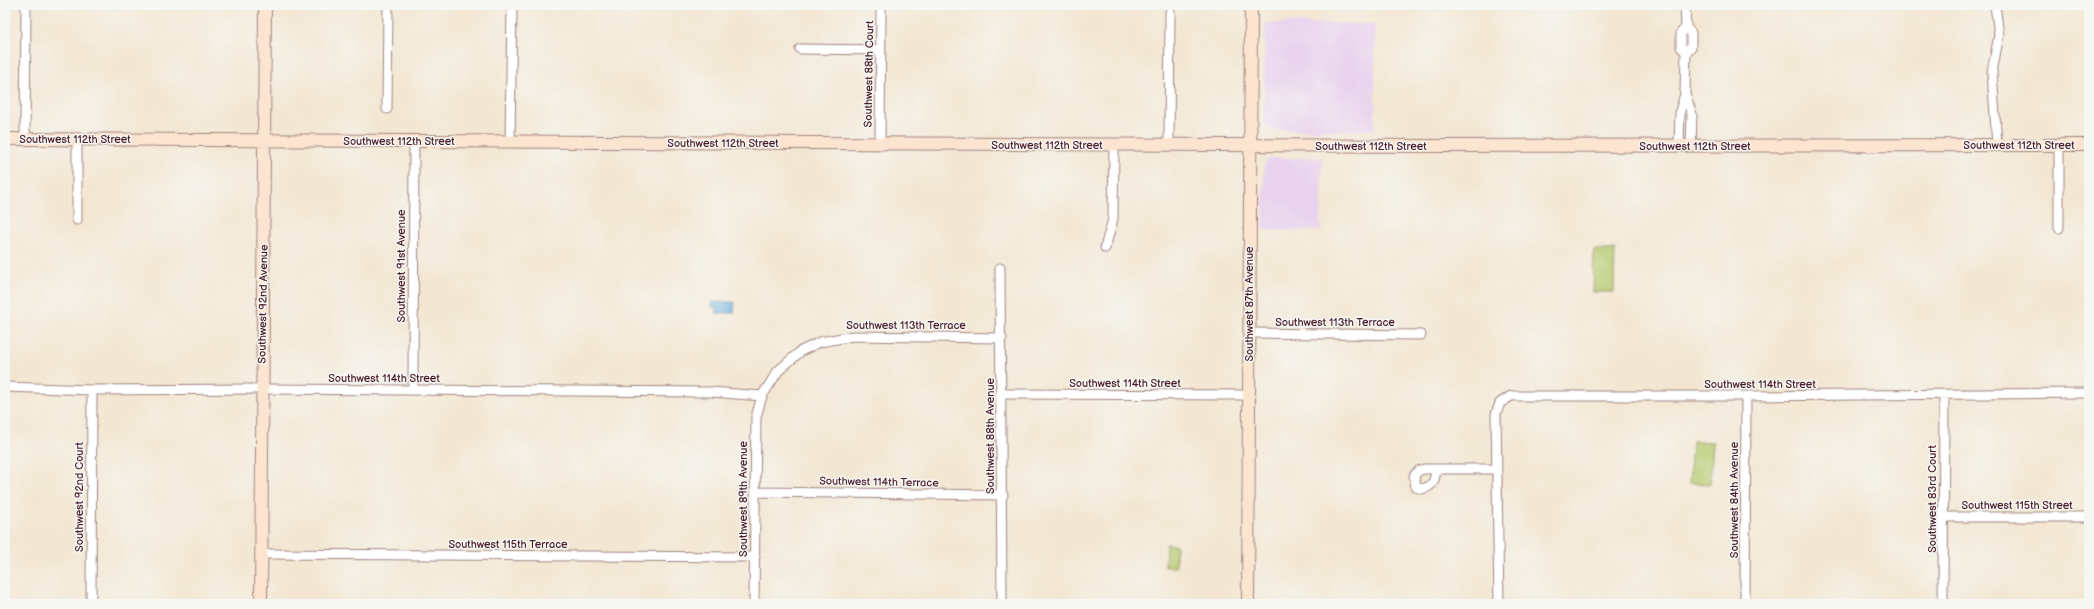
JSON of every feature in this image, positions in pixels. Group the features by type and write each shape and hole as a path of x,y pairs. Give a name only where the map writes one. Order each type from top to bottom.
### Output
{"main road":[{"name":"Southwest 92nd Avenue","path":"261,604 265,5"},
{"name":"Southwest 87th Avenue","path":"1248,604 1251,5"},
{"name":"Southwest 112th Street","path":"5,139 1114,145 2089,145"}],"street":[{"path":"25,139 26,5"},
{"path":"387,109 388,5"},
{"path":"510,142 512,5"},
{"name":"Southwest 88th Court","path":"880,144 881,5"},
{"path":"1679,146 1680,111 1685,94 1686,52 1691,47 1691,33 1686,27 1685,5"},
{"path":"1995,5 1999,35 1992,72 1997,145"},
{"path":"1169,144 1170,12"},
{"path":"800,49 881,50"},
{"path":"1685,94 1692,114 1692,146"},
{"path":"77,140 77,220"},
{"name":"Southwest 91st Avenue","path":"413,390 414,141"},
{"path":"1105,248 1113,219 1114,145"},
{"path":"2059,145 2059,228"},
{"name":"Southwest 88th Avenue","path":"1000,268 1003,495 1002,604"},
{"name":"Southwest 113th Terrace","path":"1249,333 1421,335"},
{"name":"Southwest 113th Terrace","path":"762,396 778,371 795,355 813,344 833,338 853,336 1002,338"},
{"name":"Southwest 114th Street","path":"5,387 92,390 262,389 711,392 762,396"},
{"name":"Southwest 92nd Court","path":"91,604 92,390"},
{"name":"Southwest 114th Street","path":"1497,469 1496,409 1500,403 1511,396 1746,396 2089,393"},
{"name":"Southwest 114th Street","path":"1002,394 1249,395"},
{"name":"Southwest 83rd Court","path":"1943,604 1944,394"},
{"name":"Southwest 89th Avenue","path":"754,604 756,423 762,396"},
{"name":"Southwest 84th Avenue","path":"1745,604 1746,396"},
{"path":"1436,469 1497,469 1498,604"},
{"name":"Southwest 114th Terrace","path":"755,492 1003,495"},
{"name":"Southwest 115th Street","path":"1944,517 2089,517"},
{"name":"Southwest 115th Terrace","path":"261,554 755,557"}],"shaded area":[{"path":"1265,23 1375,24 1375,130 1268,130 1264,123"},
{"path":"1269,158 1322,158 1321,231 1263,230 1264,164"}],"green space":[{"path":"1594,250 1615,250 1614,292 1593,292"},
{"path":"1692,441 1713,442 1710,484 1689,483"},
{"path":"1166,544 1176,545 1176,567 1165,567"}],"water":[{"path":"712,302 735,302 734,313 716,313 716,307 712,307"}]}
